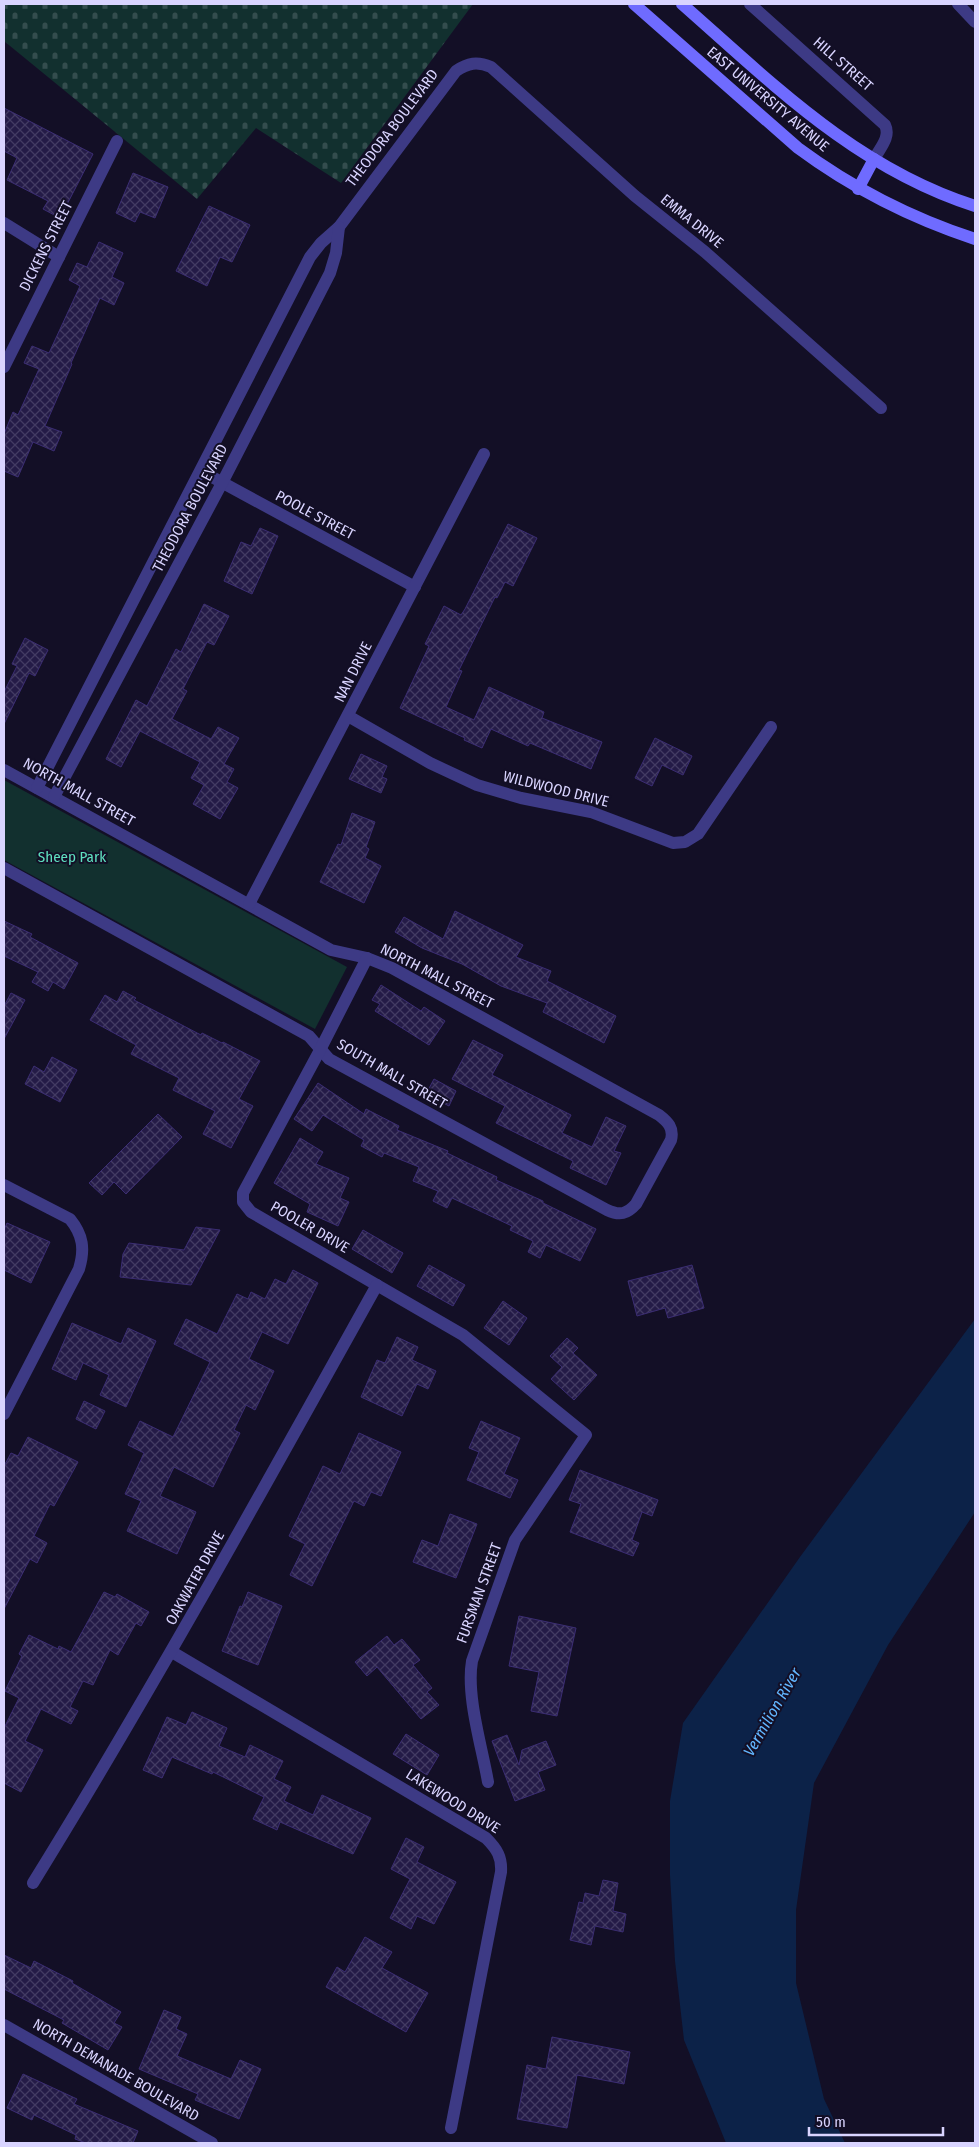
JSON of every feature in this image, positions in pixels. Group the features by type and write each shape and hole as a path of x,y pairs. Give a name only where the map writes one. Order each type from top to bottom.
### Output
{"main road":[{"name":"EAST UNIVERSITY AVENUE","path":"634,4 798,148 826,169 858,188 908,213 975,239"},
{"name":"EAST UNIVERSITY AVENUE","path":"682,4 810,116 874,159 912,180 975,206"},
{"path":"858,188 874,159"}],"street":[{"name":"HILL STREET","path":"750,4 885,125 888,131 887,137 874,159"},
{"path":"958,4 975,22"},
{"name":"THEODORA BOULEVARD","path":"38,788 310,257 321,243 339,227 456,71 465,65 482,63"},
{"name":"EMMA DRIVE","path":"482,63 491,66 635,196 705,252 881,408"},
{"name":"DICKENS STREET","path":"4,367 118,141"},
{"path":"4,223 59,257"},
{"name":"THEODORA BOULEVARD","path":"54,797 222,482 330,273 336,253 339,227"},
{"name":"NAN DRIVE","path":"249,904 484,454"},
{"name":"POOLE STREET","path":"200,471 415,587"},
{"name":"WILDWOOD DRIVE","path":"348,716 430,763 477,785 521,798 591,812 673,843 685,842 698,834 771,727"},
{"name":"NORTH MALL STREET","path":"4,770 331,950 367,958 392,968 659,1115 671,1126 673,1134 652,1175"},
{"name":"SOUTH MALL STREET","path":"4,868 309,1036 329,1059 614,1213 630,1211 652,1175"},
{"name":"POOLER DRIVE","path":"367,958 244,1193 243,1202 251,1212 463,1335 586,1435"},
{"path":"4,1184 70,1219 82,1239 84,1254 79,1269 4,1414"},
{"name":"OAKWATER DRIVE","path":"33,1882 110,1758 172,1652 378,1285"},
{"name":"FURSMAN STREET","path":"488,1782 472,1699 470,1681 472,1661 515,1540 586,1435"},
{"name":"LAKEWOOD DRIVE","path":"172,1652 486,1838 496,1848 500,1857 501,1872 451,2128"},
{"name":"NORTH DEMANADE BOULEVARD","path":"4,2025 212,2143"}],"green space":[{"path":"4,4 473,4 341,183 256,128 197,199 4,41"},
{"name":"Sheep Park","path":"4,780 347,967 315,1029 4,860"}],"water":[{"name":"Vermilion River","path":"975,1319 975,1512 888,1645 814,1783 796,1910 796,1983 824,2099 845,2143 726,2143 684,2040 675,1961 670,1875 670,1801 683,1723 800,1557"}],"building":[{"path":"4,108 93,154 60,218 43,209 48,201 7,180 17,158 4,151"},
{"path":"133,173 168,187 155,218 140,212 135,222 116,213"},
{"path":"209,206 250,225 232,262 220,257 207,286 176,271"},
{"path":"99,242 123,253 112,277 124,283 114,305 100,298 71,363 45,426 62,432 54,451 33,442 18,477 4,471 4,434 13,412 18,415 39,369 24,363 32,346 49,353 80,286 69,280 77,263 87,267"},
{"path":"508,524 537,538 513,586 505,582 497,598 495,597 459,670 462,671 446,707 474,720 489,687 544,712 542,718 602,742 591,769 530,743 528,746 491,729 482,748 464,740 465,738 400,708 429,646 425,644 444,606 461,615"},
{"path":"260,528 278,536 252,594 224,581 241,542 251,546"},
{"path":"204,604 229,616 214,645 207,642 183,689 187,691 172,719 211,739 218,727 239,738 224,764 234,769 227,782 238,788 220,819 193,804 204,785 191,778 200,762 140,731 121,767 106,759 136,700 147,706 176,649 181,652"},
{"path":"25,638 48,650 35,676 29,673 4,724 4,692 17,666 12,664"},
{"path":"655,738 692,756 683,775 662,765 652,786 635,778"},
{"path":"361,754 387,766 382,777 387,779 381,793 349,779"},
{"path":"352,813 375,822 366,847 369,849 365,858 381,866 364,903 320,882 338,844 341,845"},
{"path":"455,911 523,945 516,957 551,971 547,981 616,1016 604,1043 543,1012 547,1003 501,986 462,964 422,948 395,932 404,917 443,939"},
{"path":"4,921 32,934 30,937 78,963 64,989 53,982 48,991 32,982 38,972 4,956"},
{"path":"381,985 421,1011 424,1007 445,1021 429,1045 375,1011 380,1004 372,1000"},
{"path":"123,991 136,998 134,1000 201,1035 202,1033 223,1042 260,1061 239,1099 253,1106 231,1148 203,1134 215,1111 173,1090 179,1078 131,1054 136,1045 90,1020 105,995 117,1002"},
{"path":"11,993 25,1000 4,1039 4,1006"},
{"path":"473,1040 503,1055 492,1075 571,1115 562,1133 592,1147 606,1117 626,1126 614,1151 621,1153 606,1185 570,1168 573,1161 496,1123 505,1106 452,1079"},
{"path":"52,1057 77,1070 60,1102 25,1084 34,1066 44,1072"},
{"path":"434,1079 456,1091 449,1106 426,1094"},
{"path":"318,1083 364,1114 366,1109 399,1126 397,1130 448,1151 447,1153 497,1177 496,1180 543,1201 543,1203 596,1229 580,1261 546,1245 540,1258 528,1252 533,1241 510,1230 512,1226 452,1198 447,1208 433,1201 438,1191 413,1181 419,1167 384,1153 382,1157 361,1146 364,1140 323,1115 312,1131 294,1119"},
{"path":"158,1114 182,1137 126,1194 114,1182 102,1195 89,1183"},
{"path":"300,1138 323,1152 316,1164 349,1178 340,1198 349,1202 338,1226 307,1212 310,1204 274,1183"},
{"path":"7,1223 50,1242 31,1283 4,1270 4,1230"},
{"path":"196,1227 220,1230 191,1285 120,1277 123,1254 129,1243 184,1250"},
{"path":"363,1230 403,1253 392,1273 352,1249"},
{"path":"429,1265 465,1285 453,1306 417,1286"},
{"path":"692,1265 704,1308 668,1318 665,1308 637,1316 628,1281"},
{"path":"293,1270 318,1283 288,1344 262,1332 249,1359 274,1371 255,1410 246,1405 234,1430 240,1433 213,1487 174,1467 160,1496 196,1512 177,1554 127,1531 141,1501 125,1494 144,1453 128,1445 140,1421 173,1437 210,1362 174,1344 186,1319 217,1334 237,1294 248,1299 251,1292 265,1299 275,1279 286,1284"},
{"path":"503,1301 527,1318 509,1345 484,1328"},
{"path":"72,1323 121,1344 128,1328 156,1341 126,1407 100,1395 109,1375 83,1363 76,1380 52,1369"},
{"path":"397,1337 418,1347 412,1360 436,1371 428,1389 417,1384 402,1416 361,1397 377,1360 385,1363"},
{"path":"567,1338 578,1348 573,1353 597,1375 574,1400 551,1379 562,1367 550,1356"},
{"path":"84,1401 105,1411 96,1429 76,1419"},
{"path":"481,1421 520,1438 504,1474 518,1480 510,1498 467,1480 479,1452 469,1448"},
{"path":"359,1433 401,1452 381,1496 371,1492 364,1506 354,1501 312,1586 290,1575 305,1544 289,1536 323,1466 340,1474"},
{"path":"28,1437 78,1462 54,1506 50,1504 34,1536 47,1543 37,1563 30,1559 4,1609 4,1466 11,1453 18,1456"},
{"path":"580,1470 658,1500 652,1516 642,1512 632,1540 639,1543 633,1556 570,1532 581,1504 569,1500"},
{"path":"450,1514 477,1524 456,1578 413,1562 422,1540 438,1546"},
{"path":"104,1592 115,1597 117,1594 149,1612 141,1626 136,1623 118,1655 110,1650 93,1685 83,1681 70,1707 78,1711 71,1724 41,1709 25,1741 43,1750 21,1792 4,1783 4,1728 19,1698 5,1691 22,1656 19,1654 29,1635 58,1649 59,1646 71,1652"},
{"path":"248,1592 282,1606 258,1665 222,1651 240,1606 242,1607"},
{"path":"519,1616 576,1628 557,1716 531,1711 539,1672 509,1666"},
{"path":"387,1636 394,1645 402,1639 420,1660 413,1665 432,1688 427,1692 439,1705 421,1719 377,1667 367,1676 355,1662"},
{"path":"192,1712 227,1728 219,1746 245,1757 250,1745 283,1761 274,1779 291,1787 284,1801 313,1815 322,1795 371,1818 353,1854 280,1822 277,1830 253,1819 264,1797 213,1772 212,1774 172,1757 162,1778 143,1770 167,1717 186,1725"},
{"path":"406,1734 439,1755 427,1775 393,1754"},
{"path":"507,1735 519,1765 522,1750 546,1741 556,1765 538,1772 545,1790 515,1801 492,1741"},
{"path":"406,1838 424,1847 417,1862 456,1882 434,1924 417,1916 411,1929 390,1918 410,1879 391,1869"},
{"path":"603,1880 618,1883 613,1911 626,1914 623,1932 595,1926 591,1945 570,1940 579,1902 583,1903 585,1893 599,1896"},
{"path":"365,1937 392,1952 382,1968 428,1993 406,2032 326,1987 337,1967 345,1972"},
{"path":"4,1955 31,1968 34,1961 73,1981 72,1983 121,2012 114,2023 122,2027 108,2050 62,2023 64,2020 4,1989"},
{"path":"164,2010 181,2017 176,2029 187,2034 177,2056 231,2079 240,2060 261,2069 239,2119 195,2100 198,2094 139,2069"},
{"path":"552,2037 630,2052 624,2084 577,2075 567,2128 517,2119 527,2065 546,2069"},
{"path":"23,2074 77,2099 74,2104 138,2131 133,2143 86,2143 75,2139 76,2135 34,2115 32,2120 7,2108"}]}
